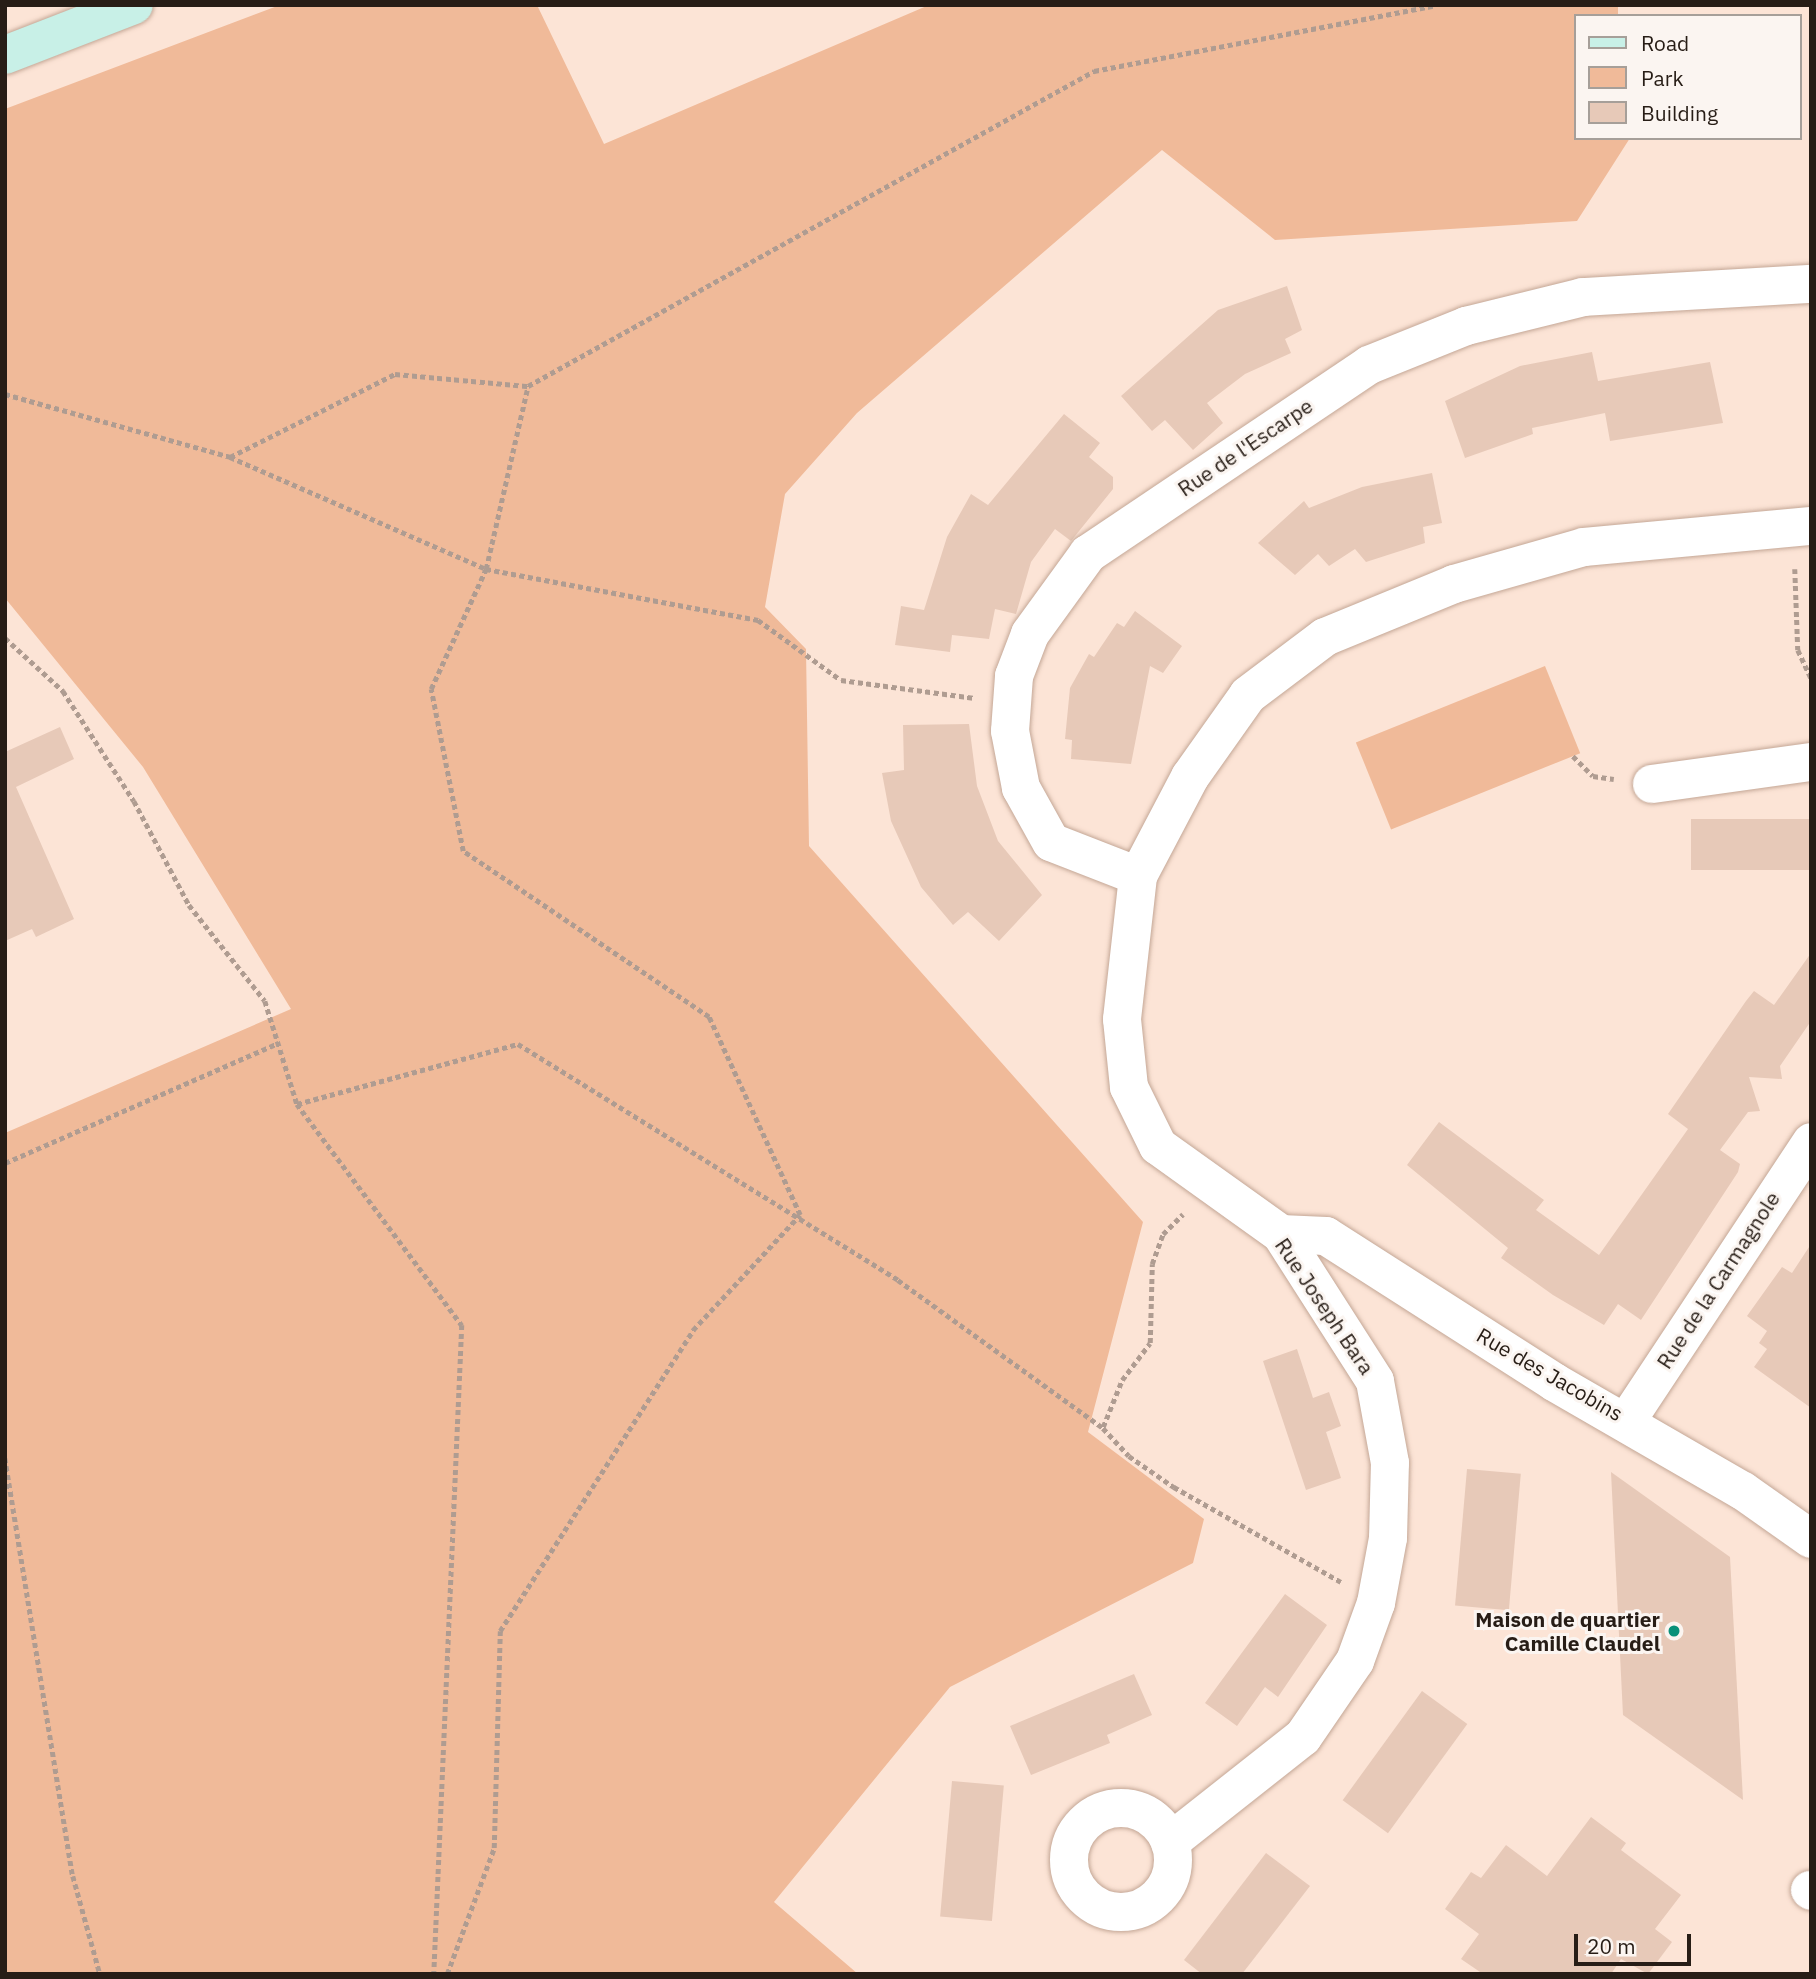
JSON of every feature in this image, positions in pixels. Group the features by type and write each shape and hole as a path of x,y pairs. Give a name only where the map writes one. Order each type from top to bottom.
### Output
{"main road":[{"path":"5,55 134,5"}],"street":[{"name":"Rue de l'Escarpe","path":"1138,876 1051,842 1021,788 1010,731 1014,676 1030,634 1088,554 1369,365 1466,326 1583,297 1811,284"},
{"path":"1138,876 1191,777 1248,695 1325,637 1454,584 1584,547 1811,526"},
{"path":"1641,781 1811,762"},
{"name":"Rue Joseph Bara","path":"1138,876 1122,1018 1129,1087 1158,1146 1280,1234 1375,1381 1390,1463 1388,1538 1376,1603 1355,1661 1303,1737 1170,1842"},
{"name":"Rue de la Carmagnole","path":"1628,1419 1811,1142"},
{"name":"Rue des Jacobins","path":"1280,1234 1326,1236 1554,1382 1628,1419 1811,1539"}],"path":[{"path":"230,457 395,374 528,386 1094,71 1436,5"},
{"path":"528,386 486,569 431,689 463,851 709,1017 800,1215"},
{"path":"5,394 230,457 486,569 758,620 841,680 980,699"},
{"path":"1795,569 1798,650 1811,678"},
{"path":"5,638 64,691 134,801 189,905 265,1001 297,1104 462,1325 434,1974"},
{"path":"1573,756 1593,776 1641,781"},
{"path":"5,1163 278,1043"},
{"path":"297,1104 518,1044 800,1215 1103,1428 1129,1456 1174,1487 1354,1589"},
{"path":"1103,1428 1122,1380 1150,1343 1152,1265 1163,1234 1182,1213"},
{"path":"447,1974 494,1847 500,1631 693,1330 800,1215"},
{"path":"5,1458 73,1876 100,1974"}],"green space":[{"path":"280,5 537,5 604,144 929,5 1618,5 1618,14 1574,14 1574,140 1629,140 1577,221 1275,240 1162,150 857,413 785,494 765,607 806,649 809,846 1143,1222 1088,1432 1204,1519 1193,1563 950,1687 774,1902 858,1974 5,1974 5,1133 291,1009 143,767 5,598 5,109"},
{"path":"1545,666 1580,753 1391,830 1356,742"}],"building":[{"path":"1287,286 1302,330 1285,339 1291,353 1245,374 1207,403 1223,423 1193,450 1165,420 1152,431 1121,396 1218,310"},
{"path":"1592,352 1598,381 1710,362 1723,423 1610,441 1605,413 1532,428 1533,434 1465,458 1445,401 1520,366"},
{"path":"1064,414 1100,443 1089,457 1113,477 1113,489 1071,541 1055,529 1031,562 1016,614 995,609 989,639 952,635 950,652 895,645 901,606 924,610 947,537 971,494 988,505"},
{"path":"1432,473 1442,523 1423,527 1425,543 1366,562 1355,549 1329,566 1318,554 1295,575 1258,543 1304,501 1309,508 1362,487"},
{"path":"1135,611 1182,646 1163,673 1150,666 1131,764 1071,759 1072,740 1065,739 1070,688 1089,654 1094,657 1117,623 1124,627"},
{"path":"969,724 977,786 998,841 1042,895 999,941 968,912 953,925 921,887 891,821 882,773 904,770 903,725"},
{"path":"60,727 74,759 16,787 74,919 36,937 32,929 5,941 5,752"},
{"path":"1691,819 1811,819 1811,870 1691,870"},
{"path":"1811,953 1811,1021 1780,1066 1782,1079 1749,1077 1760,1111 1748,1112 1720,1150 1740,1164 1738,1172 1641,1320 1618,1304 1604,1325 1553,1295 1501,1258 1508,1248 1407,1165 1439,1122 1544,1200 1536,1210 1599,1255 1688,1129 1668,1114 1746,1001 1754,991 1774,1005"},
{"path":"1811,1244 1811,1408 1754,1367 1767,1349 1759,1343 1767,1331 1747,1316 1782,1267 1792,1273"},
{"path":"1297,1349 1313,1398 1329,1392 1341,1426 1326,1432 1341,1478 1306,1490 1263,1361"},
{"path":"1467,1469 1521,1474 1509,1610 1455,1605"},
{"path":"1611,1472 1730,1557 1743,1800 1623,1715"},
{"path":"1285,1594 1327,1625 1278,1697 1265,1687 1237,1726 1205,1703"},
{"path":"1134,1674 1152,1715 1107,1735 1110,1743 1031,1775 1010,1726"},
{"path":"1422,1691 1467,1724 1388,1833 1343,1800"},
{"path":"952,1781 1004,1786 992,1921 940,1916"},
{"path":"1591,1817 1626,1843 1621,1850 1681,1895 1655,1929 1672,1942 1648,1974 1621,1959 1611,1974 1483,1974 1461,1959 1479,1934 1445,1909 1471,1872 1481,1878 1506,1845 1547,1876"},
{"path":"1266,1853 1310,1886 1242,1974 1202,1974 1184,1960"}],"place":[{"name":"Maison de quartier Camille Claudel","path":"1674,1631"}]}
